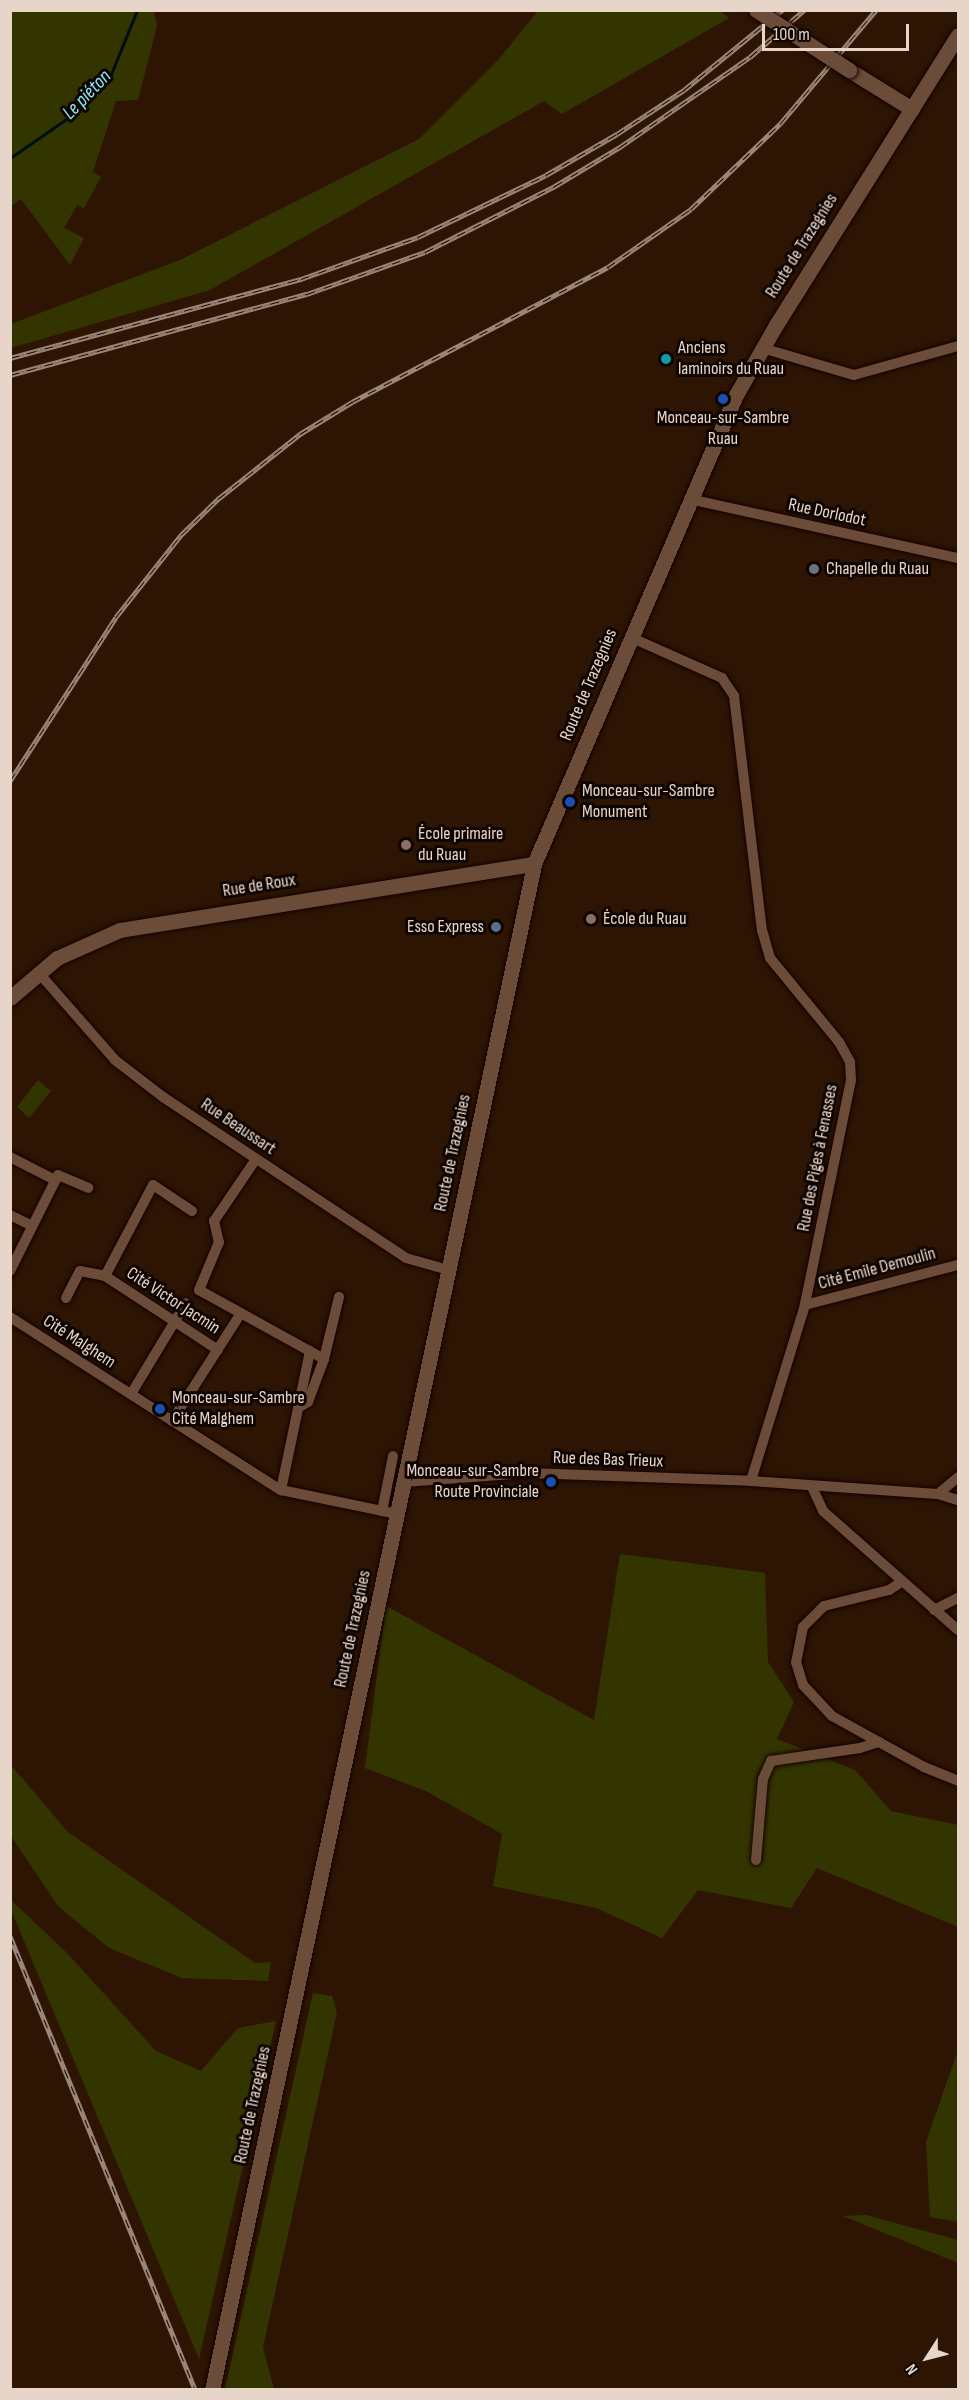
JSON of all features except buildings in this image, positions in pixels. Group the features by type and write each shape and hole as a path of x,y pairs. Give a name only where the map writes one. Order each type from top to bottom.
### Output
{"main road":[{"path":"756,10 912,109"},
{"name":"Route de Trazegnies","path":"212,2390 534,864 689,499 762,348 958,35"},
{"name":"Rue de Roux","path":"10,998 38,972 64,954 130,927 534,864"}],"street":[{"path":"762,348 854,375 958,346"},
{"name":"Rue Dorlodot","path":"689,499 958,558"},
{"name":"Rue des Piges à Fenasses","path":"630,637 722,678 734,696 762,930 770,958 839,1042 850,1062 851,1080 805,1305 751,1481"},
{"name":"Rue Beaussart","path":"38,972 115,1060 256,1159 406,1258 448,1270"},
{"path":"10,1158 55,1180"},
{"name":"Cité Victor Jacmin","path":"256,1159 214,1221 219,1242 199,1290 324,1359"},
{"path":"10,1271 58,1175 88,1188"},
{"name":"Cité Victor Jacmin","path":"105,1276 153,1185 192,1211"},
{"path":"10,1215 33,1226"},
{"name":"Cité Emile Demoulin","path":"805,1305 958,1265"},
{"name":"Cité Victor Jacmin","path":"66,1298 80,1271 105,1276 218,1350 241,1313"},
{"path":"298,1408 308,1402 324,1359 339,1298"},
{"path":"131,1394 186,1303"},
{"name":"Cité Malghem","path":"10,1317 281,1490 397,1514"},
{"path":"172,1420 218,1350"},
{"path":"281,1490 310,1351"},
{"path":"382,1511 393,1456"},
{"name":"Rue des Bas Trieux","path":"404,1482 527,1473 751,1481 938,1494 958,1500"},
{"path":"938,1494 958,1477"},
{"path":"812,1487 823,1511 958,1630"},
{"path":"901,1582 889,1590 824,1606 812,1615 797,1642 798,1670 803,1685 815,1701 879,1742 958,1781"},
{"path":"934,1610 958,1598"},
{"path":"756,1860 763,1779 771,1761 860,1748 879,1742"}],"shaded area":[{"path":"11,10 154,11 157,26 138,100 116,101 93,172 101,177 84,208 77,205 64,228 84,238 70,265 21,199 11,206"},
{"path":"719,10 729,18 562,114 544,101 210,290 11,348 11,324 180,260 419,139 499,59 538,11"},
{"path":"38,1080 51,1091 29,1118 17,1107"},
{"path":"620,1554 765,1573 768,1662 794,1702 777,1739 855,1770 891,1811 958,1825 958,1927 817,1868 791,1908 698,1890 662,1938 596,1908 493,1886 502,1834 426,1791 365,1768 386,1606 594,1720"},
{"path":"10,1764 68,1832 255,1963 271,1962 268,1981 182,1978 109,1948 58,1906 11,1836"},
{"path":"11,1900 68,1954 156,2051 201,2071 238,2028 276,2021 199,2359 11,1910"},
{"path":"313,1993 332,1996 337,2013 263,2347 274,2389 225,2389"},
{"path":"958,2050 958,2222 930,2217 926,2142"},
{"path":"866,2215 958,2240 958,2263 843,2216"}],"waterway":[{"name":"Le piéton","path":"10,158 72,115 111,74 137,10"}],"railway":[{"path":"10,358 301,279 418,237 546,175 617,134 684,90 782,10"},
{"path":"10,375 307,294 425,252 555,186 620,147 750,57 804,10"},
{"path":"10,781 116,617 181,535 218,499 300,434 352,402 608,267 691,209 780,124 876,10"},
{"path":"10,1936 195,2390"}],"place":[{"name":"Anciens laminoirs du Ruau","path":"666,359"},
{"name":"Monceau-sur-Sambre Ruau","path":"723,399"},
{"name":"Chapelle du Ruau","path":"814,569"},
{"name":"Monceau-sur-Sambre Monument","path":"570,802"},
{"name":"École primaire du Ruau","path":"406,845"},
{"name":"École du Ruau","path":"591,919"},
{"name":"Esso Express","path":"496,927"},
{"name":"Monceau-sur-Sambre Cité Malghem","path":"160,1409"},
{"name":"Monceau-sur-Sambre Route Provinciale","path":"551,1482"}]}
